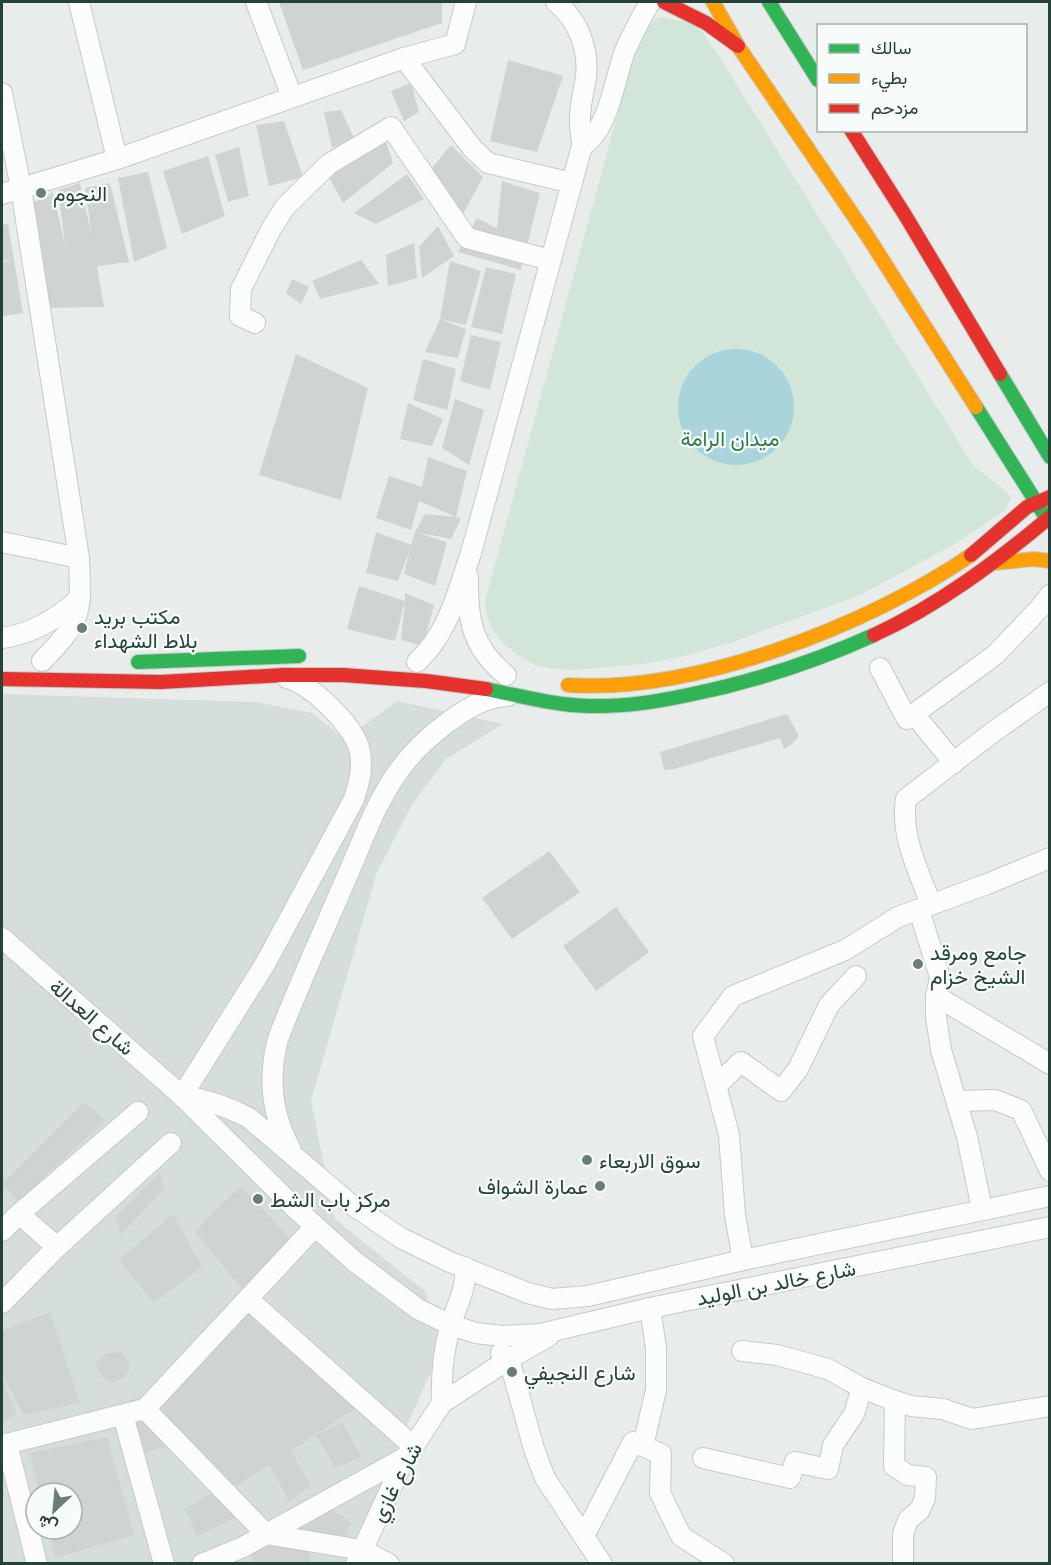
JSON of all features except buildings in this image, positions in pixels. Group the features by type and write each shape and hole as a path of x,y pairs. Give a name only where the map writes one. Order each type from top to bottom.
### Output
{"main road":[{"path":"664,2 706,23 738,46"},
{"path":"2,679 131,682 340,675 473,687 568,704 614,705 676,698 753,681 827,657 897,625 994,563 1048,518 868,237 738,46 713,2"},
{"path":"769,2 817,77"},
{"path":"852,132 905,215 1050,457"},
{"path":"549,684 599,686 668,678 733,663 826,631 888,604 938,576 976,551 1026,507 1050,496"},
{"path":"994,563 1024,560 1050,561"},
{"path":"119,662 314,656"},
{"path":"485,670 511,676"}],"street":[{"path":"79,2 117,159"},
{"path":"256,2 292,97"},
{"path":"2,194 117,159 404,58 455,44 466,2"},
{"path":"420,662 439,638 448,619 471,553 582,146 580,117 586,77 586,54 574,22 556,2"},
{"path":"582,146 590,141 600,128 626,49 650,2"},
{"path":"404,58 473,149 489,163 572,183"},
{"path":"2,93 21,188 79,558 80,609 72,628 44,661"},
{"path":"255,323 240,316 241,289 270,231 285,207 329,164 391,127 467,238 550,260"},
{"path":"2,542 79,558"},
{"path":"471,553 468,597 473,626 490,662 511,676"},
{"path":"880,668 907,719 995,655 1050,595"},
{"path":"2,638 40,627 55,619 80,598"},
{"path":"272,676 290,678 305,685 335,712 359,745 362,760 359,783 354,799 276,946 182,1096 210,1101 236,1111 260,1127 322,1182 374,1221 430,1253 540,1296 564,1299 1050,1196"},
{"path":"982,1209 968,1137 941,1050 936,1017 936,996 940,977 903,815 906,799 993,732 1050,692"},
{"path":"292,1153 284,1138 274,1106 272,1089 274,1055 284,1023 375,811 406,762 430,737 448,723 488,700 504,696 522,696"},
{"path":"914,714 954,763"},
{"path":"742,1260 735,1215 729,1135 703,1036 733,996 845,951 898,917 1050,858"},
{"name":"شارع العدالة","path":"2,938 182,1096 295,1208 354,1261 418,1309 451,1325 476,1333"},
{"path":"716,1086 741,1062 781,1090 798,1070 829,1005 856,976"},
{"path":"936,996 1050,1064"},
{"path":"957,1101 995,1100 1021,1110 1050,1171"},
{"path":"2,1231 138,1112"},
{"path":"2,1303 57,1247 171,1143"},
{"path":"19,1214 57,1247"},
{"name":"شارع خالد بن الوليد","path":"476,1333 502,1336 540,1334 650,1308 1050,1227"},
{"path":"37,1563 4,1445 145,1409 309,1233"},
{"path":"442,1403 443,1362 451,1325 465,1285 465,1267"},
{"path":"202,1563 243,1547 410,1451 248,1299"},
{"path":"643,1446 656,1390 656,1348 650,1308"},
{"name":"شارع غازي","path":"359,1557 389,1489 410,1451 442,1403 509,1359 560,1330"},
{"path":"476,1333 509,1359 534,1449 545,1478 602,1563"},
{"path":"742,1351 777,1355 828,1369 862,1388 895,1401 911,1406 943,1409 972,1419 1050,1406"},
{"path":"703,1458 790,1478 795,1462 828,1469 833,1445 854,1414 862,1388"},
{"path":"895,1401 894,1466 908,1475 926,1477 925,1497 920,1510 908,1520 903,1534 903,1563"},
{"path":"145,1409 266,1534 388,1563"},
{"path":"123,1415 164,1563"},
{"path":"584,1536 633,1442 661,1454 660,1493 681,1536 724,1563"}],"shaded area":[{"path":"2,694 256,702 312,713 345,739 397,701 503,724 446,759 412,805 377,872 311,1101 335,1219 426,1292 441,1349 346,1563 2,1564"}],"green space":[{"name":"ميدان الرامة","path":"660,17 696,24 715,50 973,465 1005,490 1011,498 1005,510 955,544 860,595 733,642 681,657 643,664 573,670 553,669 535,665 503,643 492,629 486,613 485,601 635,50 645,24"}],"water":[{"path":"736,349 758,353 777,366 790,385 794,407 790,429 777,448 758,461 736,465 714,461 695,448 682,429 678,407 682,385 695,366 714,353"}],"traffic: fast":[{"path":"769,2 817,78"},
{"path":"1000,374 1050,457"},
{"path":"976,407 1045,516"},
{"path":"486,689 563,704 614,706 651,702 712,690 760,677 829,654 874,635"},
{"path":"138,662 299,656"}],"traffic: slow":[{"path":"713,2 738,46 868,237 976,407"},
{"path":"568,685 617,685 669,678 724,666 778,650 883,606 930,581 971,555"},
{"path":"994,563 1034,559 1050,561"}],"traffic: jam":[{"path":"664,2 706,23 738,46"},
{"path":"852,132 1000,374"},
{"path":"971,555 1027,507 1050,497"},
{"path":"874,635 966,582 1050,517"},
{"path":"2,679 161,682 283,675 343,675 426,681 486,689"}],"place":[{"name":"النجوم","path":"41,193"},
{"name":"مكتب بريد بلاط الشهداء","path":"82,628"},
{"name":"جامع ومرقد الشيخ خزام","path":"918,964"},
{"name":"سوق الاربعاء","path":"587,1160"},
{"name":"عمارة الشواف","path":"600,1186"},
{"name":"مركز باب الشط","path":"258,1199"},
{"name":"شارع النجيفي","path":"512,1372"}]}
